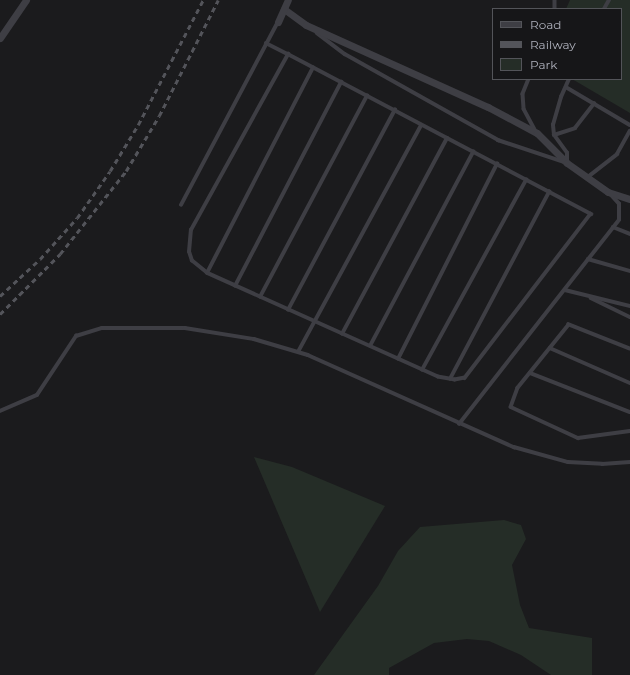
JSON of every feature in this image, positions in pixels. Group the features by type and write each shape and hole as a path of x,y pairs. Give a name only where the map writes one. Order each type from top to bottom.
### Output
{"street":[{"path":"0,38 26,0"},
{"path":"278,22 288,0"},
{"path":"284,9 306,25 488,107 536,133 567,162 608,192 630,199"}],"lane":[{"path":"181,205 278,22"},
{"path":"306,25 345,54 498,140 567,162 567,153 554,136 553,125 569,80"},
{"path":"266,43 288,54 313,68 395,110 591,214 465,378 450,379 422,370 207,273 192,261 189,252 191,230 288,54"},
{"path":"207,273 313,68"},
{"path":"529,80 523,94 524,109 536,133"},
{"path":"235,286 341,82"},
{"path":"566,86 630,125"},
{"path":"260,297 367,96"},
{"path":"554,136 575,128 594,104"},
{"path":"288,310 395,110"},
{"path":"298,352 421,124"},
{"path":"588,177 617,154 630,131"},
{"path":"342,334 447,138"},
{"path":"370,346 473,152"},
{"path":"398,359 497,164"},
{"path":"422,370 526,180"},
{"path":"450,379 549,192"},
{"path":"459,424 619,220 619,204 608,192"},
{"path":"613,228 630,234"},
{"path":"588,259 630,271"},
{"path":"564,290 630,306"},
{"path":"585,295 630,317"},
{"path":"630,349 569,325 518,388 511,407 578,438 630,431"},
{"path":"0,411 37,395 76,336 102,328 185,328 254,339 298,352 514,447 568,462 602,464 630,462"},
{"path":"550,348 630,384"},
{"path":"530,373 630,412"}],"green space":[{"path":"570,0 630,0 630,113 574,80 622,80 622,8 566,8"},
{"path":"254,457 292,467 385,506 320,612"},
{"path":"504,520 521,525 526,539 512,565 520,605 529,628 592,638 592,675 551,675 521,655 489,641 467,639 434,643 389,668 389,675 314,675 378,586 398,551 420,527"}],"railway":[{"path":"0,296 40,259 77,218 110,171 138,125 203,0"},
{"path":"0,314 60,254 126,171 159,116 218,0"}]}
